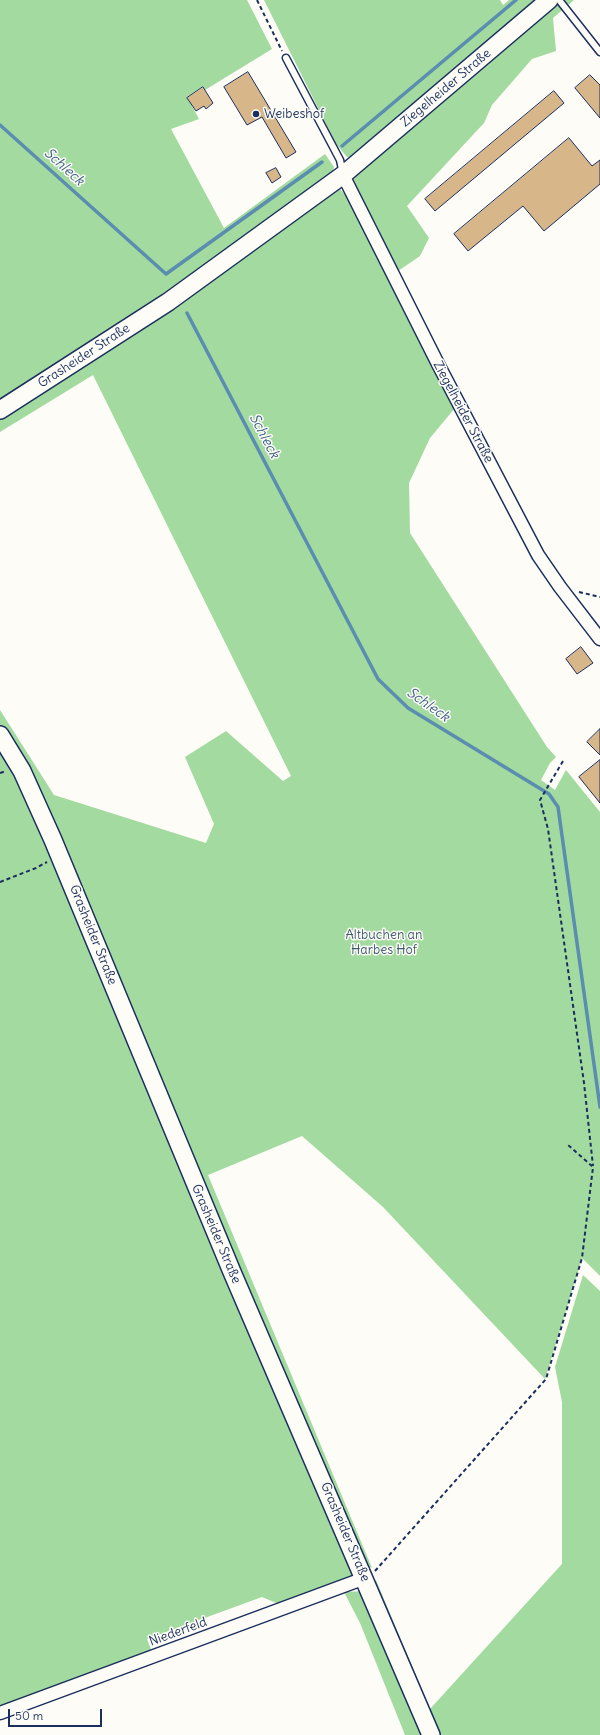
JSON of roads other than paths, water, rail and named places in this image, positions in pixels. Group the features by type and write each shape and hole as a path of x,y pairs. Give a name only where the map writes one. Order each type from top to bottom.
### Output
{"street":[{"name":"Ziegelheider Straße","path":"171,300 343,175 549,0"},
{"name":"Ziegelheider Straße","path":"343,175 438,364 538,555 560,587 600,639"},
{"name":"Grasheider Straße","path":"0,410 171,300"},
{"name":"Grasheider Straße","path":"0,735 22,771 53,840 232,1272 365,1578 431,1735"},
{"name":"Niederfeld","path":"0,1713 365,1578"}],"lane":[{"path":"559,0 600,52"},
{"path":"286,58 340,160 343,175"}],"waterway":[{"path":"342,146 516,0"},
{"name":"Schleck","path":"0,125 166,274 322,162"},
{"name":"Schleck","path":"187,313 378,679 408,708 549,794 558,807 600,1107"}],"place":[{"name":"Weibeshof","path":"256,114"}],"park label":[{"name":"Altbuchen an Harbes Hof","path":"384,942"}]}
